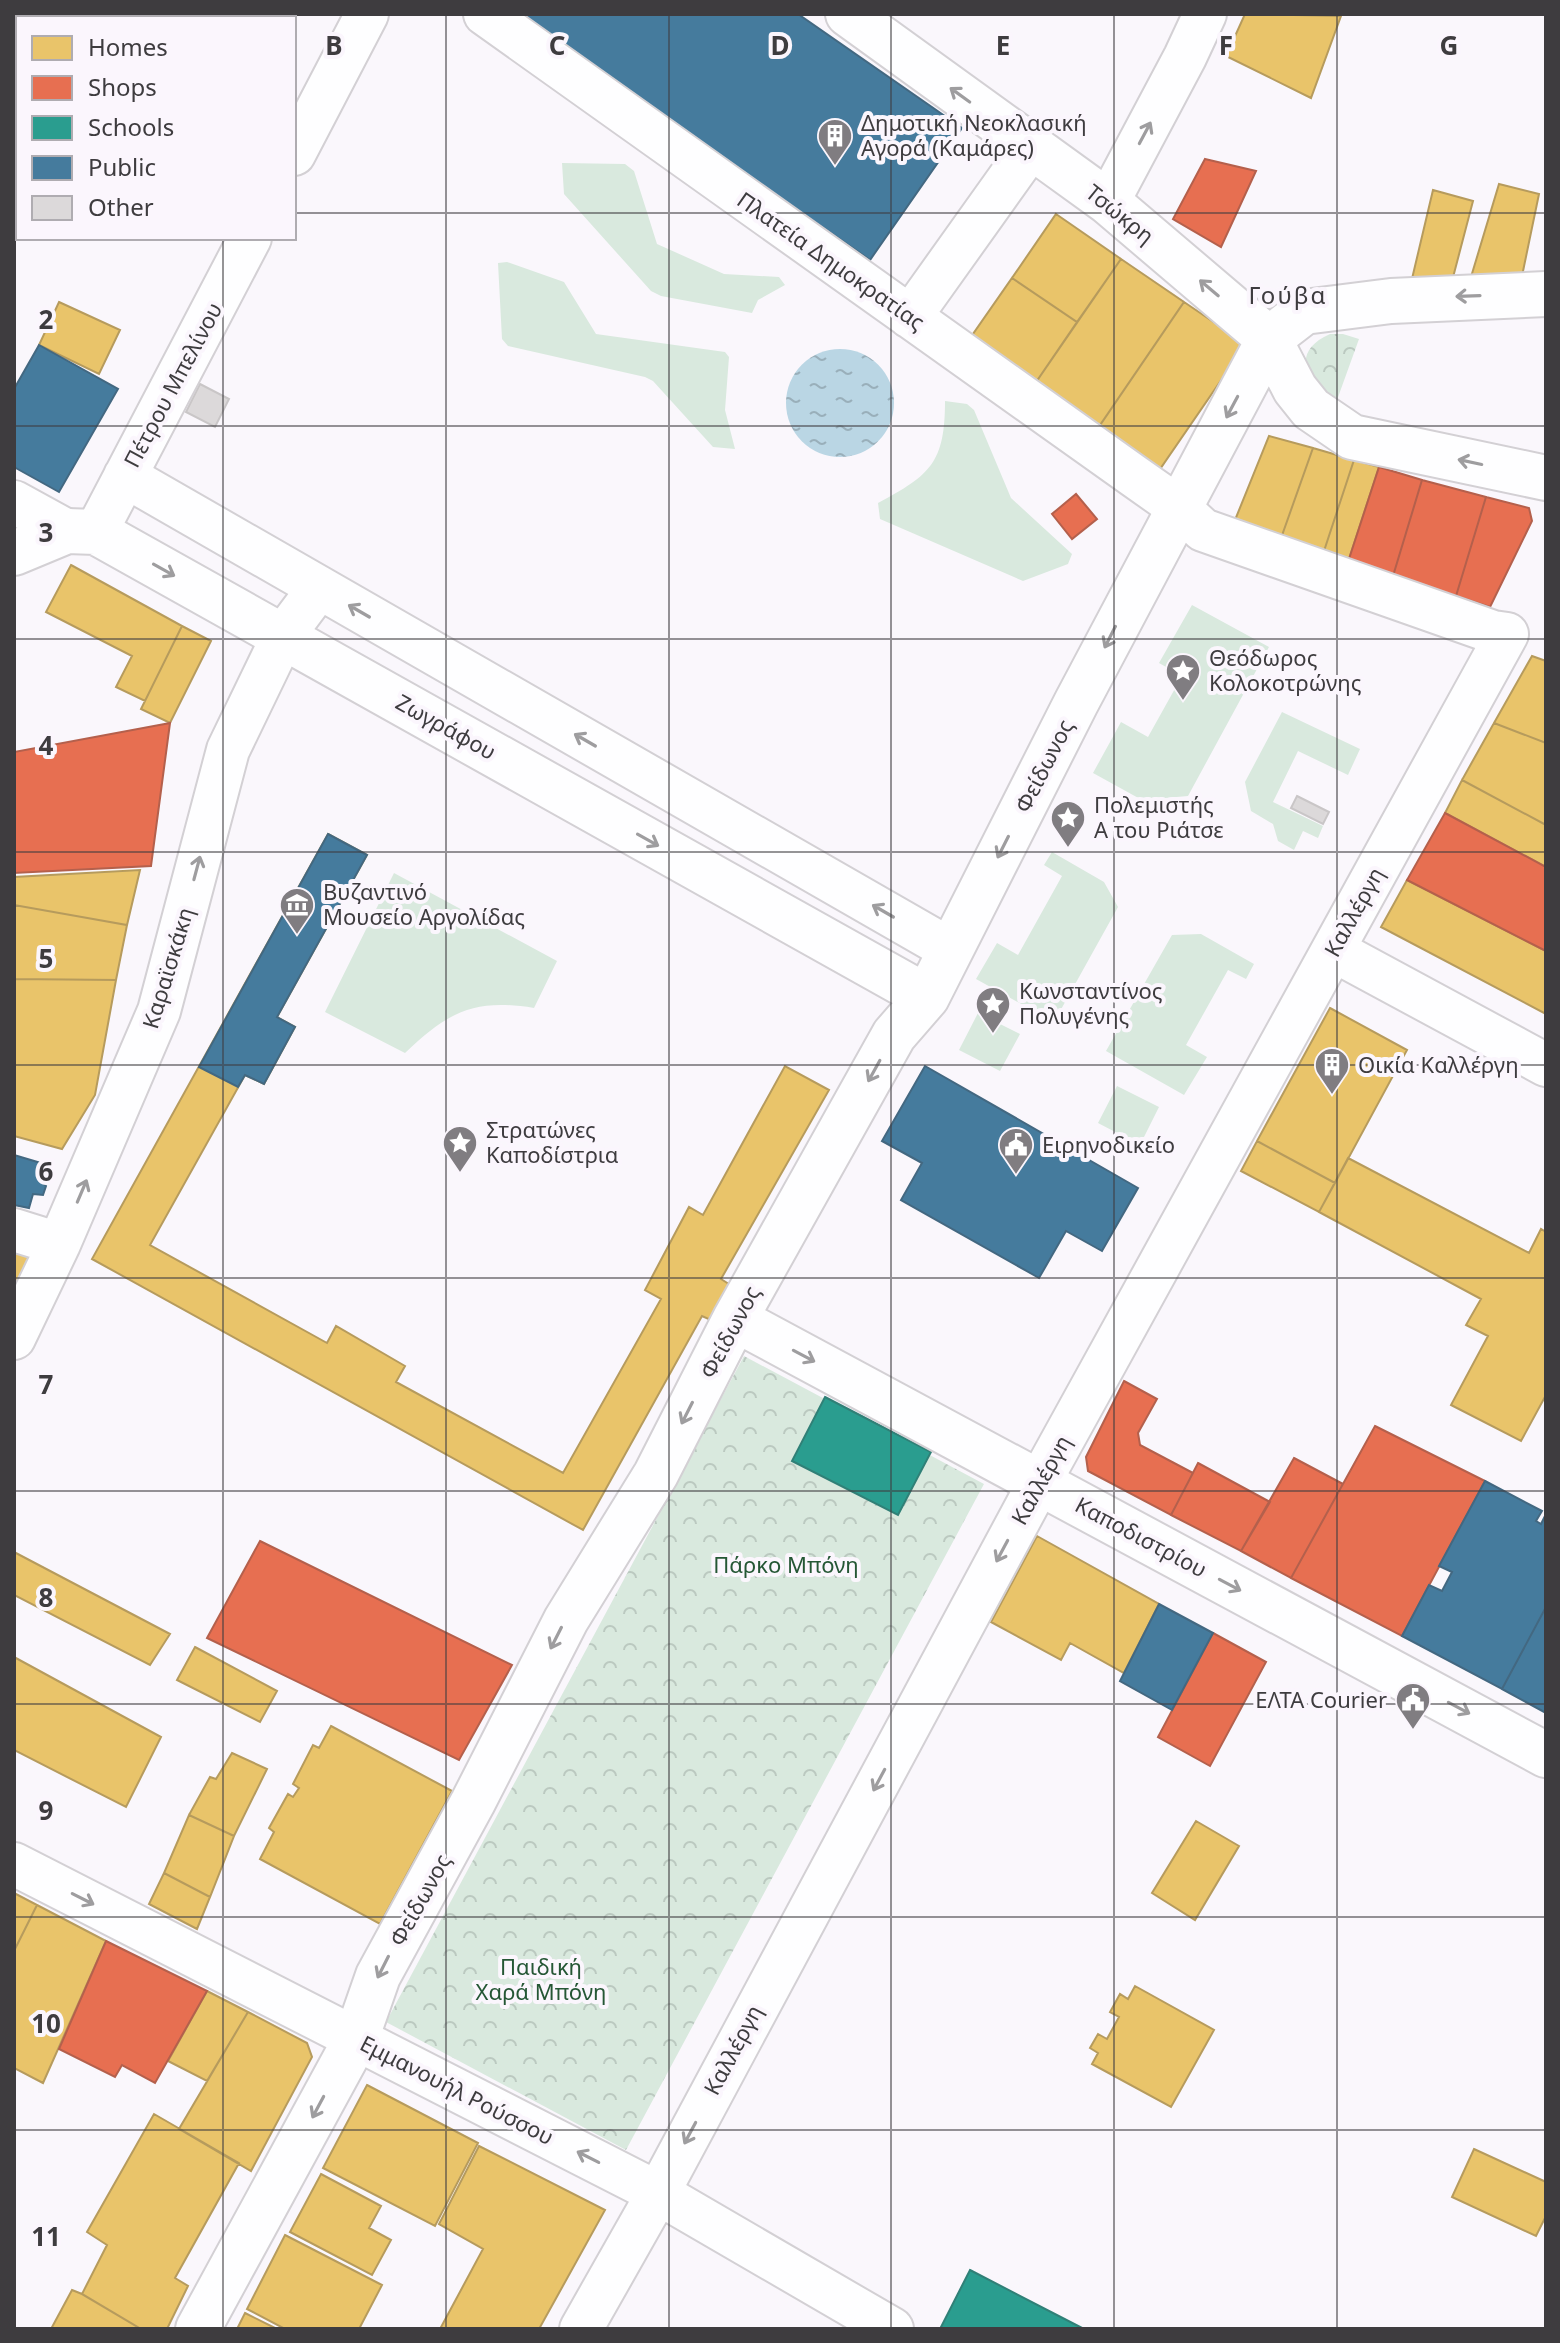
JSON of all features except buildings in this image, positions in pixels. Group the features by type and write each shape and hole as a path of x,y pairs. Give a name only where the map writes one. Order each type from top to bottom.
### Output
{"main road":[{"name":"Τσώκρη","path":"848,14 1108,202 1269,339"},
{"path":"1546,294 1391,301 1304,312 1269,339 1295,389 1311,409 1352,437 1546,478"},
{"name":"Φείδωνος","path":"198,2329 356,2039 378,1976 473,1802 566,1620 656,1474 735,1319 894,1035 927,997 1178,507 1269,339"},
{"path":"14,553 82,531"},
{"name":"Ζωγράφου","path":"82,531 283,636 927,997"},
{"name":"Καποδιστρίου","path":"735,1319 1546,1755"}],"street":[{"path":"296,150 367,14"},
{"name":"Πλατεία Δημοκρατίας","path":"485,14 1178,507 1203,530 1493,632 1507,634"},
{"path":"1108,202 1205,14"},
{"path":"910,317 1032,146"},
{"name":"Πέτρου Μπελίνου","path":"82,531 125,476 249,240"},
{"path":"125,476 951,950"},
{"name":"Ζωγράφου","path":"14,502 82,531"},
{"path":"283,636 319,588"},
{"name":"Καλλέργη","path":"581,2329 658,2193 1039,1483 1507,634"},
{"name":"Καραϊσκάκη","path":"14,1338 59,1244 159,1011 228,750 283,636"},
{"path":"608,818 635,769"},
{"path":"1333,950 1546,1065"},
{"path":"14,1230 59,1244"},
{"name":"Εμμανουήλ Ρούσσου","path":"14,1864 658,2193 892,2329"}],"green space":[{"path":"562,163 625,164 634,171 657,244 724,274 779,277 785,285 758,300 752,313 661,296 651,291 564,194"},
{"path":"507,262 564,282 596,334 725,352 729,357 725,410 735,449 713,447 653,381 645,377 508,346 502,339 498,263"},
{"path":"1330,334 1359,339 1337,400 1317,385 1306,367 1309,350"},
{"path":"945,401 967,404 974,410 1011,498 1072,554 1068,564 1023,581 880,519 878,503 922,475 938,453"},
{"path":"1192,605 1269,647 1188,796 1142,800 1093,773 1121,722 1148,737 1182,676 1159,663"},
{"path":"1282,712 1360,749 1348,775 1298,751 1273,802 1323,826 1318,838 1303,831 1294,850 1278,841 1273,824 1251,811 1245,782"},
{"path":"1052,852 1104,882 1118,907 1054,1022 976,979 997,943 1018,955 1062,876 1044,865"},
{"path":"394,873 557,961 534,1008 495,1005 463,1011 435,1027 405,1053 325,1012"},
{"path":"1201,934 1254,964 1246,979 1228,970 1186,1045 1207,1057 1184,1095 1106,1051 1172,935"},
{"path":"978,1013 1020,1034 1000,1071 959,1050"},
{"path":"1117,1086 1159,1107 1140,1145 1098,1123"},
{"name":"Πάρκο Μπόνη","path":"744,1356 984,1484 626,2150 386,2022"}],"water":[{"path":"840,349 870,358 878,365 885,373 894,403 885,433 878,441 870,448 840,457 810,448 802,441 795,433 786,403 795,373 802,365 810,358"}],"place":[{"name":"Δημοτική Νεοκλασική Αγορά (Καμάρες)","path":"835,167"},
{"name":"Θεόδωρος Κολοκοτρώνης","path":"1183,702"},
{"name":"Πολεμιστής Α του Ριάτσε","path":"1068,849"},
{"name":"Βυζαντινό Μουσείο Αργολίδας","path":"297,936"},
{"name":"Κωνσταντίνος Πολυγένης","path":"993,1035"},
{"name":"Οικία Καλλέργη","path":"1332,1096"},
{"name":"Στρατώνες Καποδίστρια","path":"460,1174"},
{"name":"Ειρηνοδικείο","path":"1016,1176"},
{"name":"ΕΛΤΑ Courier","path":"1413,1731"}],"district":[{"name":"Γούβα","path":"1288,296"}],"park label":[{"name":"Παιδική Χαρά Μπόνη","path":"541,1980"}]}
